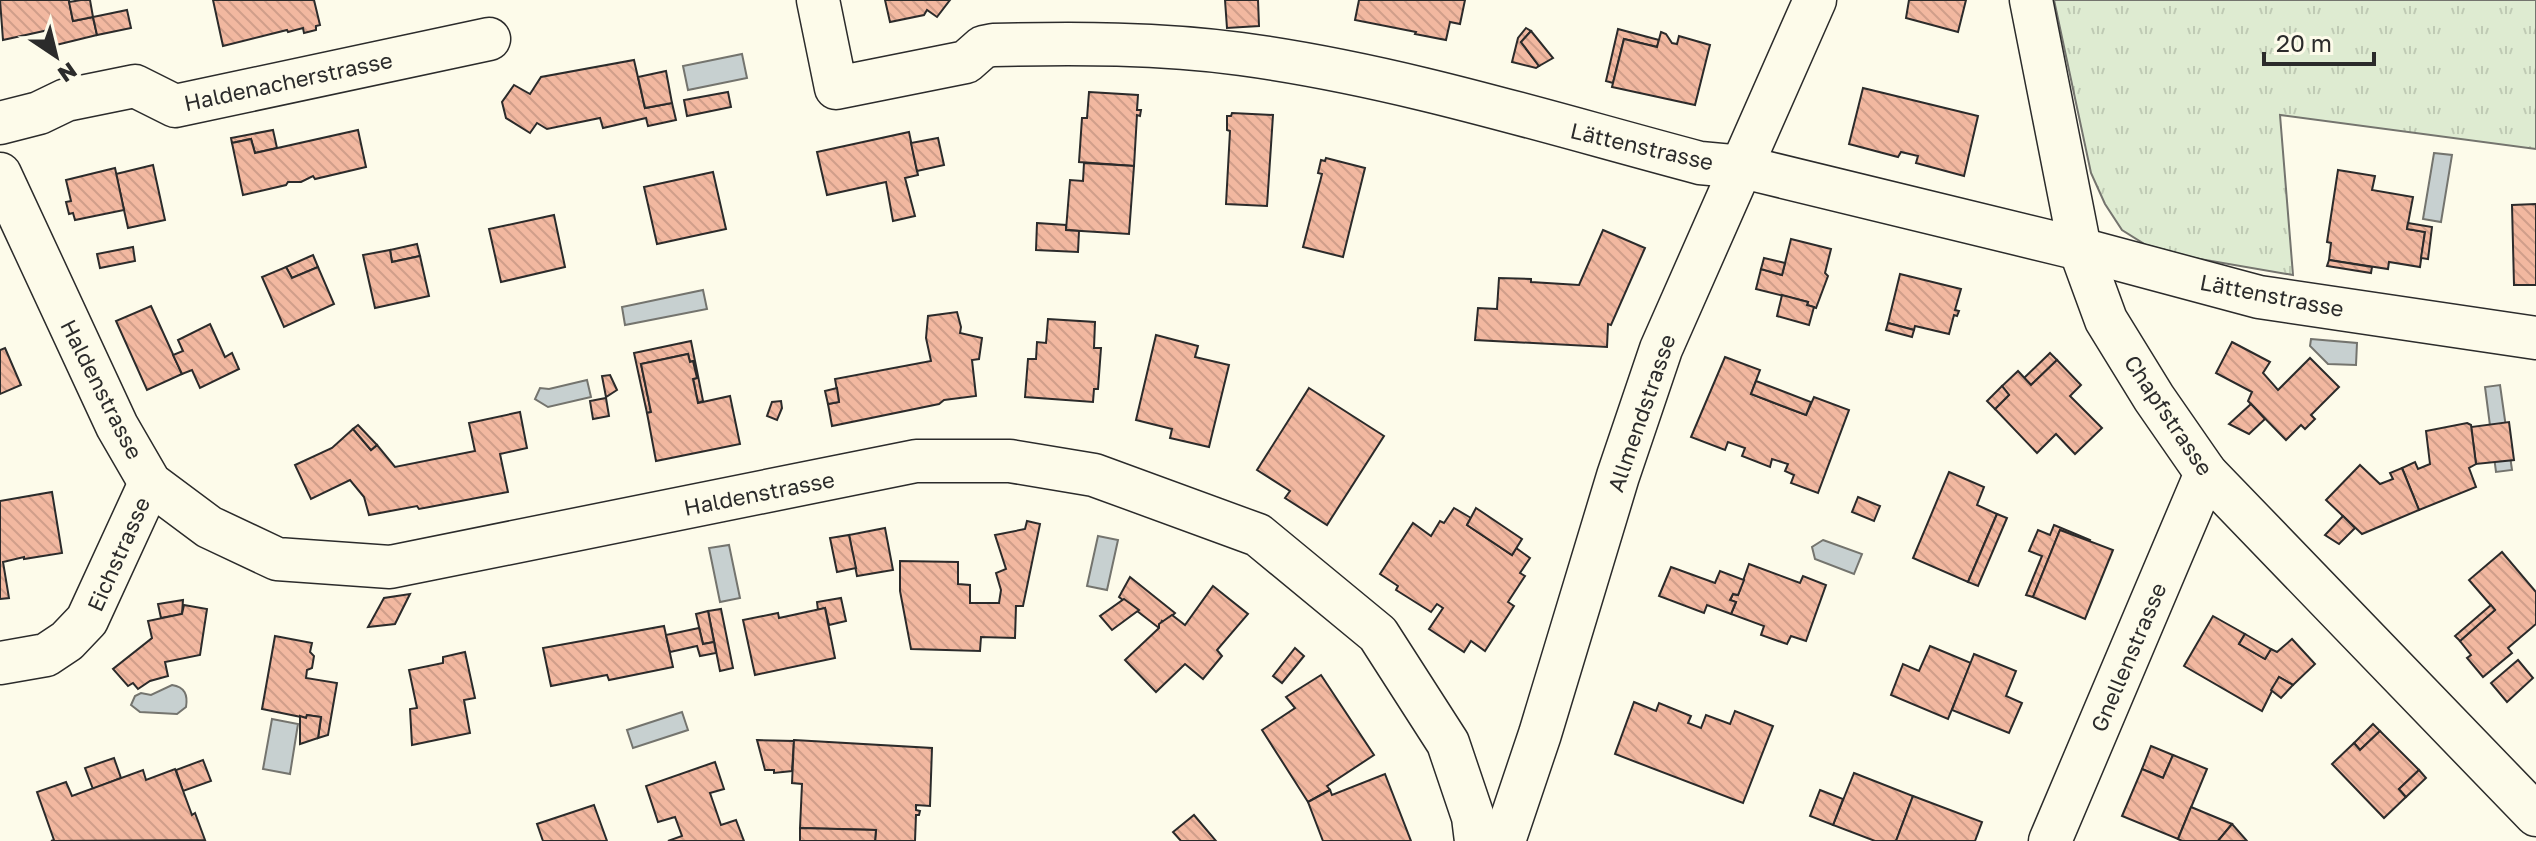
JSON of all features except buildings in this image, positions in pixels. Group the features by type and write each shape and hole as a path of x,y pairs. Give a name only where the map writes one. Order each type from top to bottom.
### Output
{"street":[{"name":"Lättenstrasse","path":"818,0 836,88 966,62 983,47 993,45 1139,44 1241,54 1376,78 1700,163 1743,167 2080,249 2259,297 2536,338"},
{"name":"Allmendstrasse","path":"1504,841 1661,349 1815,0"},
{"name":"Chapfstrasse","path":"2031,0 2080,249 2106,320 2154,398 2206,473 2535,812"},
{"name":"Haldenacherstrasse","path":"0,123 39,113 66,100 135,86 175,106 489,39"},
{"name":"Haldenstrasse","path":"0,174 17,250 150,483 209,527 277,559 390,567 916,461 1010,461 1094,475 1258,535 1378,634 1448,743 1473,817 1476,841"},
{"name":"Gnellenstrasse","path":"2050,841 2206,473"},
{"name":"Eichstrasse","path":"0,663 46,655 67,641 87,620 150,483"}],"green space":[{"path":"2054,0 2536,0 2536,149 2280,115 2293,275 2194,258 2146,245 2122,230 2105,204 2091,173"}],"shaded area":[{"path":"742,54 747,78 688,90 683,66"},
{"path":"2434,153 2452,155 2441,222 2423,219"},
{"path":"703,290 707,309 625,325 622,307"},
{"path":"2311,339 2357,343 2356,365 2328,364 2310,346"},
{"path":"587,380 591,397 548,407 535,399 540,388 549,389"},
{"path":"2500,385 2512,470 2496,472 2485,387"},
{"path":"1098,536 1118,540 1107,590 1087,586"},
{"path":"1823,540 1862,554 1854,574 1815,559 1812,547"},
{"path":"729,545 740,598 720,602 709,548"},
{"path":"172,685 185,692 186,707 177,714 140,712 131,705 135,696 141,693 151,695"},
{"path":"682,712 688,730 633,748 627,730"},
{"path":"272,719 298,724 290,774 263,769"}]}
